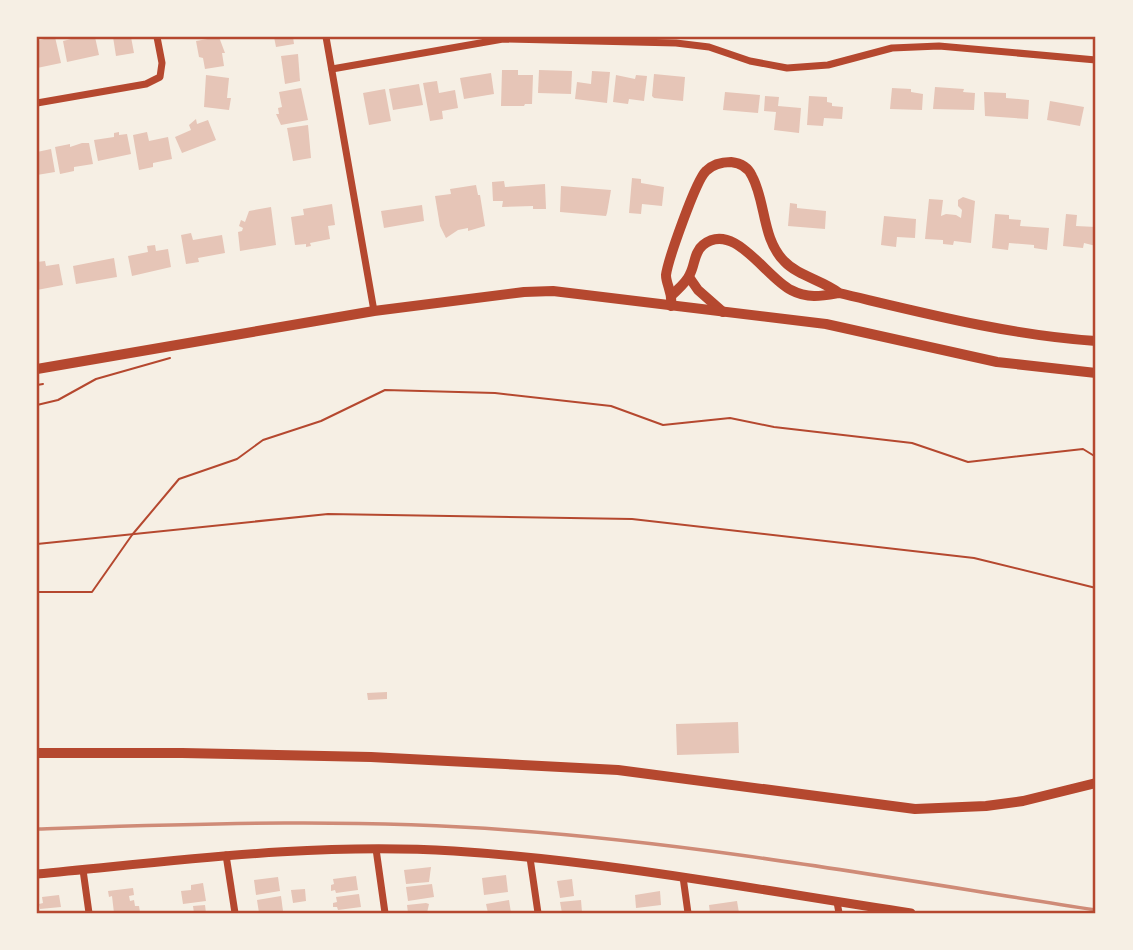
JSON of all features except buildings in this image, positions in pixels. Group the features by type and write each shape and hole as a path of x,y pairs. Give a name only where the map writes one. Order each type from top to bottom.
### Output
{"main road":[{"path":"671,306 672,295 666,277 699,180 714,165 728,162 744,166 753,176 770,234 782,260 796,271 825,283 839,293 1004,331 1058,339 1096,341"},
{"path":"672,295 690,277 698,249 712,239 724,239 739,245 777,282 791,290 815,297 839,293"},
{"path":"690,277 698,290 724,312"},
{"path":"37,369 374,311 524,292 553,292 826,324 997,362 1096,373"},
{"path":"37,753 372,757 618,770 915,810 1023,801 1096,783"}],"street":[{"path":"37,103 146,84 160,77 162,63 157,37"},
{"path":"326,37 374,311"},
{"path":"709,47 710,37"},
{"path":"332,69 503,39 676,43 709,47 750,61 788,68 828,65 892,48 939,46 1096,60"},
{"path":"376,849 385,913"},
{"path":"37,874 274,851 452,851 682,877 911,913"},
{"path":"226,855 235,913"},
{"path":"530,858 538,913"},
{"path":"83,870 89,913"},
{"path":"682,877 688,913"},
{"path":"837,902 839,913"}],"path":[{"path":"37,405 58,400 96,379 170,358"},
{"path":"37,385 43,384"},
{"path":"37,592 92,592 132,535 179,480 237,459 263,440 321,421 385,390 495,393 611,406 663,425 730,418 774,427 912,443 968,462 1083,449 1096,457"},
{"path":"37,544 328,514 632,519 975,558 1096,587"}],"railway":[{"path":"37,829 331,823 508,830 656,844 1096,910"}]}
